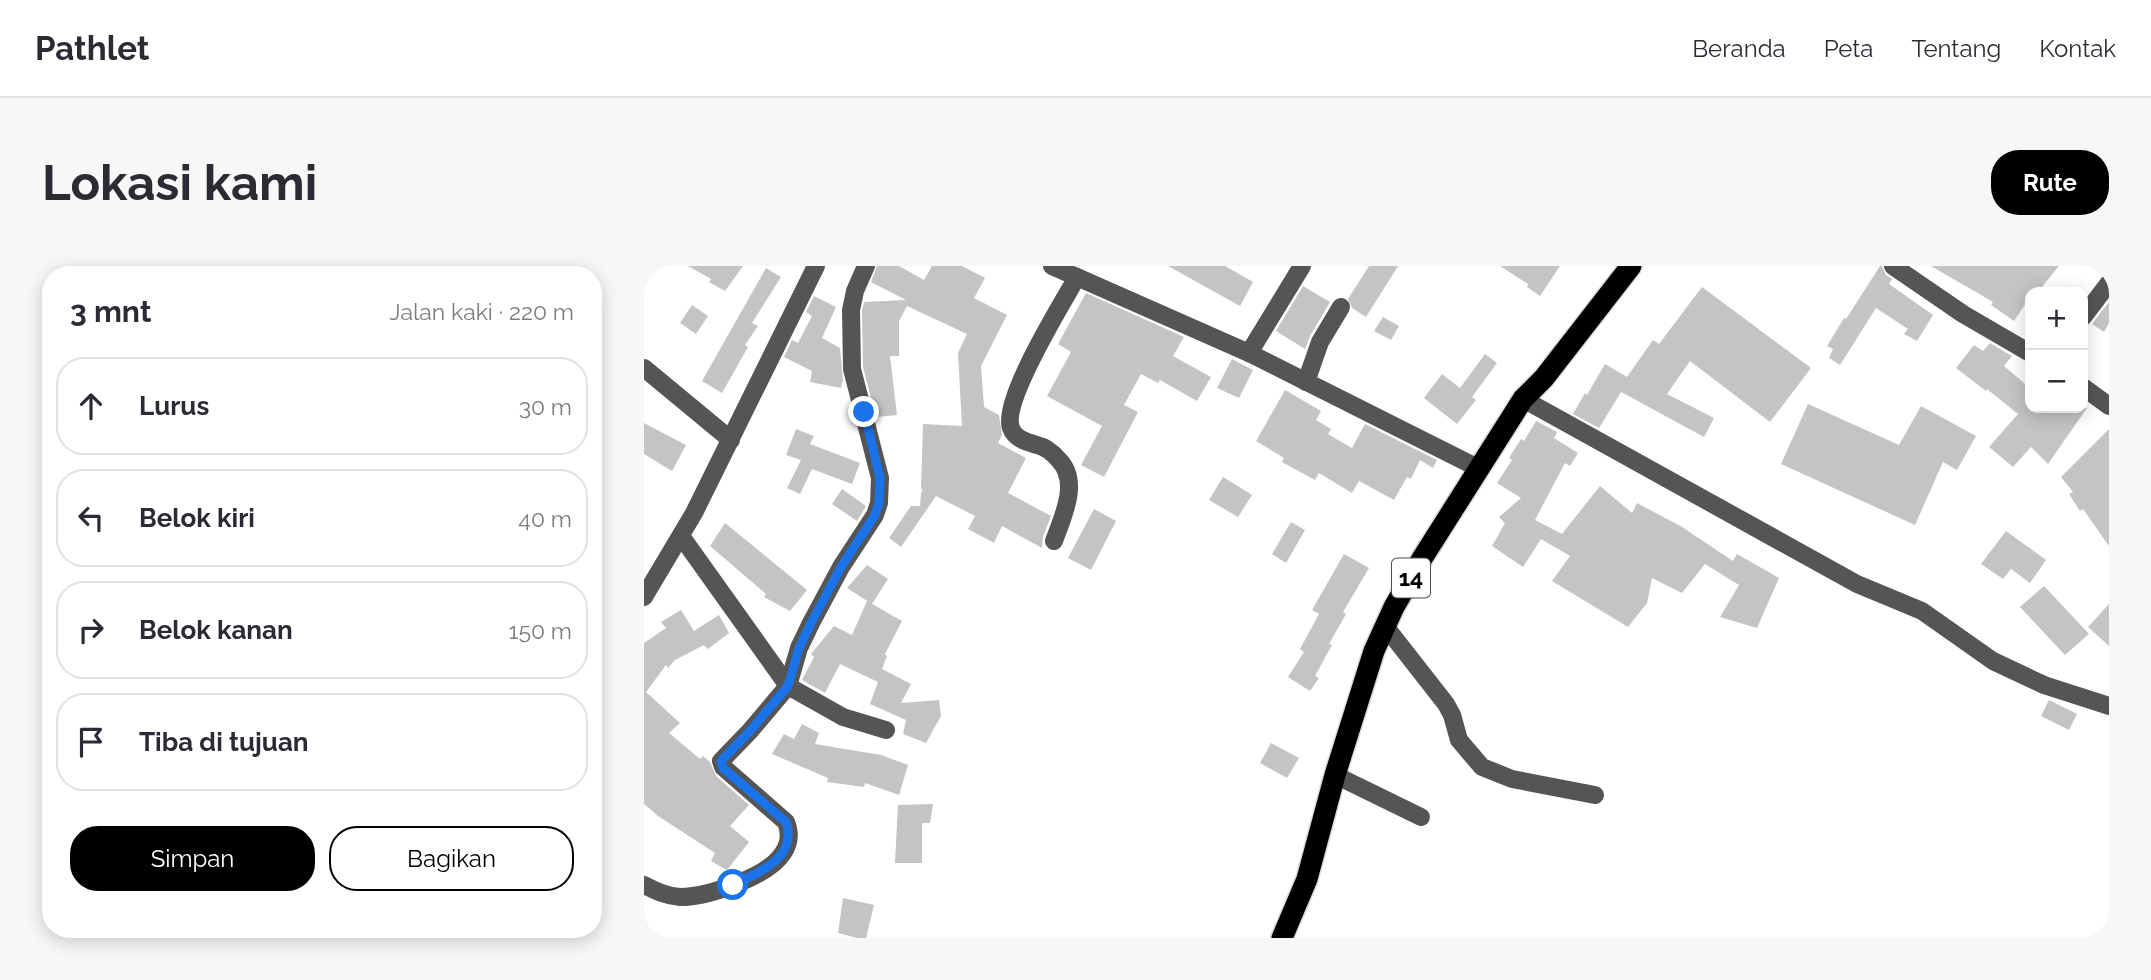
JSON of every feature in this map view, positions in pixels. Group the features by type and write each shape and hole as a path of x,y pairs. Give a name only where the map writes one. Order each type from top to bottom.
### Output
{"highway":[{"name":"14","path":"1282,938 1307,878 1335,775 1374,651 1385,626 1423,557 1523,400 1544,378 1631,266"}],"street":[{"path":"644,597 681,536 731,440 816,266"},
{"path":"644,885 660,894 681,897 704,894 733,885 760,872 784,852 790,833 786,822 723,768 721,761 788,686 799,648 811,623 841,567 875,515 879,503 880,478 852,369 851,310 855,291 866,266"},
{"path":"1052,266 1249,353 1480,469"},
{"path":"1249,353 1302,266"},
{"path":"1893,266 1963,314 2025,350"},
{"path":"1054,541 1069,492 1068,475 1054,454 1017,436 1011,428 1010,419 1012,406 1028,366 1077,277"},
{"path":"2088,310 2109,283"},
{"path":"1307,382 1320,342 1341,307"},
{"path":"644,368 731,440"},
{"path":"2088,391 2109,406"},
{"path":"1523,400 1857,583 1922,611 1993,661 2043,685 2109,706"},
{"path":"681,536 788,686 842,718 886,730"},
{"path":"1385,626 1446,704 1459,740 1482,767 1512,779 1595,795"},
{"path":"1335,775 1421,817"}],"building":[{"path":"688,266 743,266 725,291 709,282 711,279"},
{"path":"877,266 899,266 924,280 932,266 962,266 985,278 974,298 1007,315 981,366 984,407 999,415 1002,435 998,443 1026,458 1008,493 1051,516 1042,548 1002,526 994,543 968,529 975,516 936,496 901,547 889,538 911,506 920,506 923,490 923,424 962,426 958,353 967,334 907,306 899,321 899,356 890,356 897,415 876,417 863,367 864,302 906,300 871,282"},
{"path":"1168,266 1225,266 1253,282 1240,306"},
{"path":"1369,266 1398,266 1366,317 1352,308 1348,299"},
{"path":"1500,266 1560,266 1540,296 1527,287 1528,284"},
{"path":"1880,266 1892,279 1889,284 1933,315 1917,341 1904,334 1908,329 1876,308 1840,365 1829,358 1833,349 1827,346"},
{"path":"1931,266 2059,266 2042,287 2025,287 2025,304 2014,321 1991,305 1993,302"},
{"path":"766,268 781,277 752,323 758,326 745,345 748,347 722,393 702,381"},
{"path":"1303,286 1330,302 1305,349 1276,331"},
{"path":"1702,287 1811,368 1770,422 1690,361 1667,394 1714,418 1704,437 1621,392 1599,428 1573,414 1605,364 1627,377 1653,340 1659,344"},
{"path":"1086,293 1184,337 1173,356 1211,377 1197,401 1160,380 1158,383 1141,374 1124,405 1138,412 1104,477 1081,465 1102,426 1047,396 1071,352 1058,344"},
{"path":"814,296 836,307 822,338 840,348 843,380 841,388 810,382 812,371 784,357 792,340 798,343 812,316 806,312"},
{"path":"2109,302 2109,323 2104,332 2092,324"},
{"path":"692,305 708,316 696,334 680,323"},
{"path":"1383,317 1399,326 1391,340 1374,331"},
{"path":"1990,343 2012,356 2004,366 2025,384 2025,413 2084,413 2048,464 2031,447 2013,467 1989,447 2018,414 1956,368 1974,345 1983,351"},
{"path":"1485,354 1497,363 1472,397 1476,400 1457,424 1424,398 1442,374 1460,388"},
{"path":"1232,359 1253,370 1239,398 1217,388"},
{"path":"1285,390 1321,411 1316,420 1331,429 1328,434 1352,448 1365,424 1437,460 1433,468 1420,460 1411,479 1407,477 1394,500 1359,481 1352,493 1319,473 1315,480 1282,462 1284,458 1256,441"},
{"path":"1808,404 1899,445 1921,406 1976,436 1957,470 1943,462 1915,525 1781,464"},
{"path":"1536,421 1557,432 1554,438 1578,453 1570,466 1565,463 1535,520 1562,534 1600,486 1632,513 1637,503 1682,527 1733,561 1737,554 1779,578 1757,628 1720,617 1739,585 1705,564 1682,593 1652,578 1647,603 1628,627 1552,581 1570,556 1541,539 1523,567 1492,546 1505,523 1499,517 1521,498 1497,483 1512,460 1509,458"},
{"path":"644,423 686,445 672,471 644,454"},
{"path":"796,429 814,436 810,444 860,463 852,484 812,469 800,494 787,488 801,460 786,455"},
{"path":"2109,429 2109,546 2083,509 2080,511 2069,494 2073,492 2061,477"},
{"path":"1223,477 1252,495 1238,517 1209,500"},
{"path":"842,489 866,506 857,521 832,504"},
{"path":"1094,509 1116,521 1091,570 1068,558"},
{"path":"1291,522 1305,530 1286,563 1272,554"},
{"path":"725,523 807,590 790,611 764,597 766,594 710,546"},
{"path":"2006,531 2046,560 2030,583 2011,569 2003,579 1981,564"},
{"path":"1344,554 1369,568 1343,612 1346,614 1329,644 1332,645 1315,676 1319,678 1310,691 1288,677 1304,652 1300,649 1319,614 1312,610"},
{"path":"867,565 888,579 872,604 847,588"},
{"path":"2044,586 2089,634 2065,655 2020,607"},
{"path":"867,601 902,621 885,654 887,656 882,669 911,684 901,703 939,700 941,716 926,743 903,734 906,720 870,704 878,682 840,664 825,693 802,680 814,657 811,654 834,626 852,635"},
{"path":"2109,604 2109,646 2088,627"},
{"path":"681,610 694,631 719,615 729,633 708,649 704,645 675,660 668,668 666,665 646,692 680,723 669,733 700,759 703,756 710,762 716,776 749,805 730,826 749,842 727,870 711,861 715,853 644,804 644,643 666,628 661,622"},
{"path":"2049,700 2077,714 2069,730 2041,716"},
{"path":"802,724 819,733 815,744 881,755 908,765 899,795 865,783 864,787 827,782 828,778 772,754 784,734 794,739"},
{"path":"1271,743 1299,758 1287,778 1260,763"},
{"path":"933,804 930,823 922,823 922,863 895,863 898,805"},
{"path":"843,898 874,905 866,938 838,933"}],"route":[{"path":"733,885 774,863 784,852 790,833 786,822 723,768 721,761 788,686 799,648 811,623 841,567 875,515 879,503 880,478 864,412"}]}
